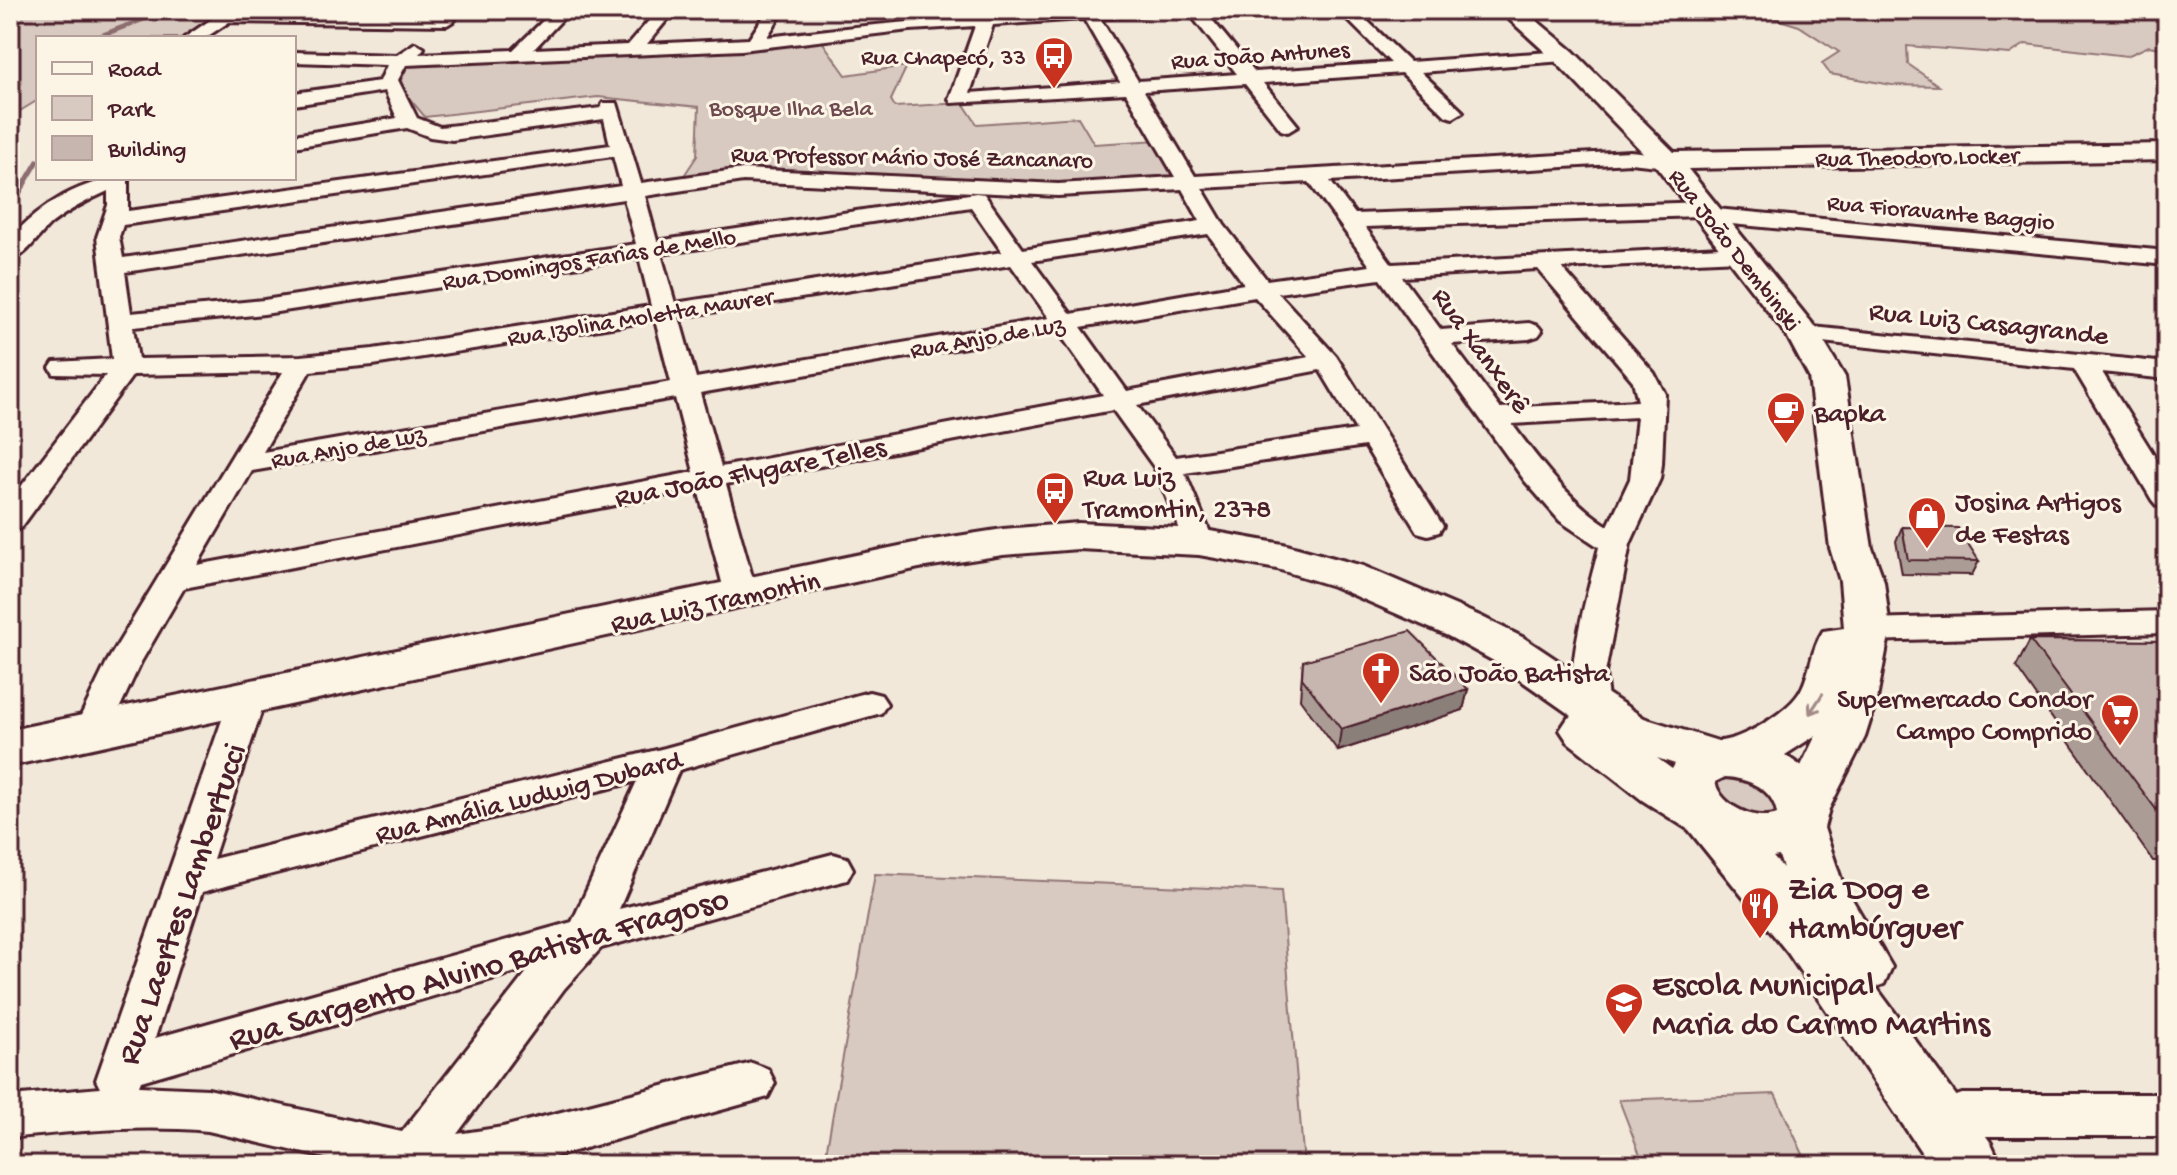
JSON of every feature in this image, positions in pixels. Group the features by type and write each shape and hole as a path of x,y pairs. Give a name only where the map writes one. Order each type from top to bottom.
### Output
{"main road":[{"name":"Rua João Dembinski","path":"1510,10 1564,56 1667,161 1803,334 1821,364 1830,389 1851,548 1862,581 1867,630 1853,699 1840,737 1800,817"},
{"name":"Rua Theodoro Locker","path":"1667,161 2167,152"},
{"name":"Rua Luiz Tramontin","path":"10,748 934,552 1015,541 1124,536 1255,550 1348,576 1487,637 1540,671 1590,691 1644,737 1724,759"},
{"name":"Rua João Dembinski","path":"1724,759 1782,736 1801,724 1815,709 1826,689 1837,651 1851,548"},
{"name":"Rua Luiz Tramontin","path":"1418,607 1529,686 1660,787 1708,816"},
{"path":"1965,1140 1827,911 1807,865 1799,795 1778,774 1764,766 1724,759 1703,764 1694,771 1690,781 1691,793 1808,937 1965,1140 1995,1165"},
{"path":"1708,816 1739,834 1757,837 1773,837 1800,817"}],"street":[{"path":"518,55 563,10"},
{"path":"633,50 667,10"},
{"path":"754,44 776,10"},
{"path":"296,57 402,60 754,44 898,26 1149,10"},
{"path":"1195,10 1288,126"},
{"path":"1346,10 1453,112"},
{"path":"1088,12 1214,226 1261,289 1327,361 1428,526"},
{"path":"196,36 231,13 453,15"},
{"path":"409,122 389,85 392,71 453,15"},
{"name":"Rua João Antunes","path":"986,20 958,99 1564,56"},
{"path":"296,99 389,85"},
{"path":"296,141 409,122 437,133 452,134 611,110 741,594"},
{"path":"113,220 622,149"},
{"name":"Rua Professor Mário José Zancanaro","path":"112,267 632,190 758,175 1058,190 1630,157 1667,161"},
{"name":"Rua Xanxerê","path":"1315,175 1535,475 1571,515 1615,544"},
{"path":"10,254 25,236 64,203 116,180"},
{"path":"10,522 126,366 108,237 119,205 118,180"},
{"name":"Rua Domingos Farias de Mello","path":"120,321 216,313 976,199 1058,190"},
{"path":"976,199 1168,467 1199,542"},
{"name":"Rua Fioravante Baggio","path":"1349,221 1708,212 2167,258"},
{"name":"Rua Izolina Moletta Maurer","path":"63,368 301,364 409,352 1214,226"},
{"name":"Rua Anjo de Luz","path":"239,465 1065,322 1385,270 1740,253"},
{"path":"1544,262 1650,387 1645,479 1615,544 1590,691"},
{"path":"195,365 216,313"},
{"path":"1435,338 1529,331"},
{"name":"Rua Luiz Casagrande","path":"1803,334 2167,371"},
{"name":"Rua João Flygare Telles","path":"172,580 1327,361"},
{"path":"2083,363 2163,488"},
{"path":"91,732 124,662 301,364"},
{"path":"1493,417 1651,408"},
{"path":"1168,467 1373,436"},
{"path":"1867,630 2167,622"},
{"name":"Rua Laertes Lambertucci","path":"117,1086 247,700"},
{"name":"Rua Amália Ludwig Dubard","path":"186,881 665,761 869,704"},
{"path":"412,1156 549,976 587,935 665,761"},
{"name":"Rua Sargento Alvino Batista Fragoso","path":"117,1086 587,935 767,884 833,869"},
{"path":"10,1117 117,1086 175,1106 208,1110 412,1156 455,1157 503,1149 752,1083"},
{"path":"1965,1140 2167,1115"}],"green space":[{"path":"10,10 226,10 187,36 36,36 36,101 10,117"},
{"path":"1721,10 2167,10 2167,49 2149,46 2127,56 2025,44 2010,54 1907,46 1908,64 1939,86 1892,85 1830,74 1822,63 1839,52 1799,26 1770,17"},
{"name":"Bosque Ilha Bela","path":"821,40 846,75 907,66 891,100 895,107 963,103 977,124 1078,117 1094,144 1159,140 1174,176 1042,184 766,169 683,177 697,156 699,107 598,97 425,117 399,86 408,63"},
{"path":"1719,773 1763,777 1783,818 1731,818 1711,778"},
{"path":"875,874 1281,891 1304,1165 824,1165"},
{"path":"1775,1094 1808,1165 1644,1165 1619,1100"}],"building":[{"path":"1902,527 1958,528 1979,561 1908,560"},
{"name":"São João Batista","path":"1410,631 1468,689 1341,729 1302,678 1303,661"},
{"path":"2030,640 2167,641 2167,824"}],"waterway":[{"path":"100,36 167,10"},
{"path":"22,188 36,164"},
{"path":"10,208 23,186"}],"place":[{"name":"Rua Chapecó, 33","path":"1054,90"},
{"name":"Bapka","path":"1786,445"},
{"name":"Rua Luiz Tramontin, 2378","path":"1055,525"},
{"name":"Josina Artigos de Festas","path":"1927,550"},
{"name":"São João Batista","path":"1381,705"},
{"name":"Supermercado Condor Campo Comprido","path":"2120,747"},
{"name":"Zia Dog e Hambúrguer","path":"1760,940"},
{"name":"Escola Municipal Maria do Carmo Martins","path":"1624,1036"}]}
